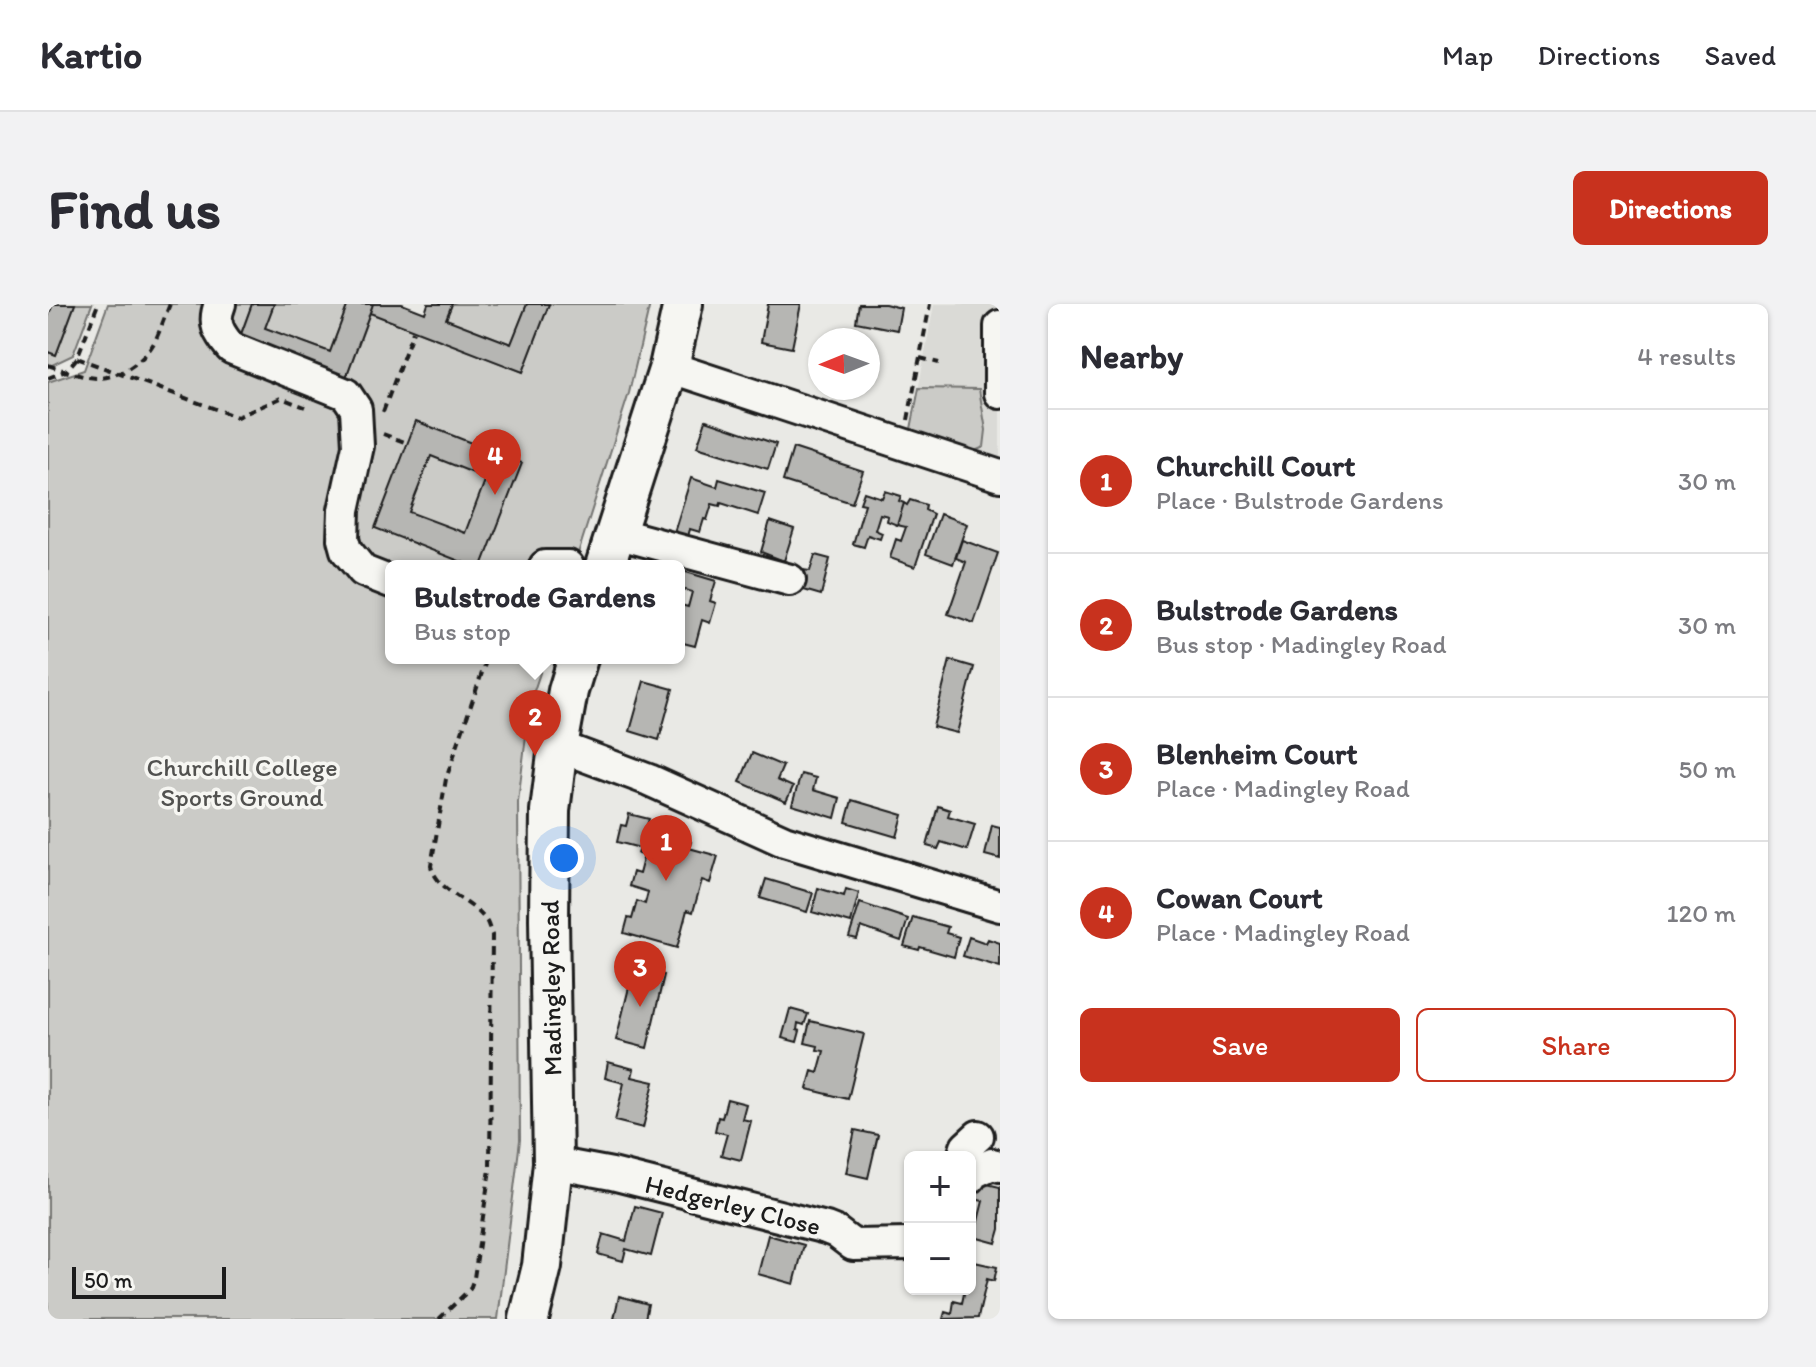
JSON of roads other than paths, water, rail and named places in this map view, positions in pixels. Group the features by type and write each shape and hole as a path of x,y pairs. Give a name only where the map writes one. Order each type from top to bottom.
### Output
{"main road":[{"path":"611,549 669,367 683,304"},
{"name":"Madingley Road","path":"529,1319 542,1266 553,1163 550,811 558,746 576,664"}],"street":[{"path":"220,304 216,313 218,332 231,348 346,394 356,409 367,429 358,446 344,510 343,539 346,550 363,571 385,580"},
{"path":"1000,326 1000,393"},
{"path":"669,367 999,473"},
{"path":"611,549 675,560"},
{"path":"685,562 790,580"},
{"path":"558,746 649,780 784,841 1000,906"},
{"name":"Hedgerley Close","path":"553,1163 612,1174 826,1228 853,1245 904,1244"},
{"path":"976,1172 992,1164 1000,1166"}],"place":[{"name":"Cowan Court","path":"495,495"},
{"name":"Bulstrode Gardens","path":"535,756"},
{"name":"Churchill Court","path":"666,881"},
{"name":"Blenheim Court","path":"640,1007"}],"park label":[{"name":"Churchill College Sports Ground","path":"242,782"}]}
